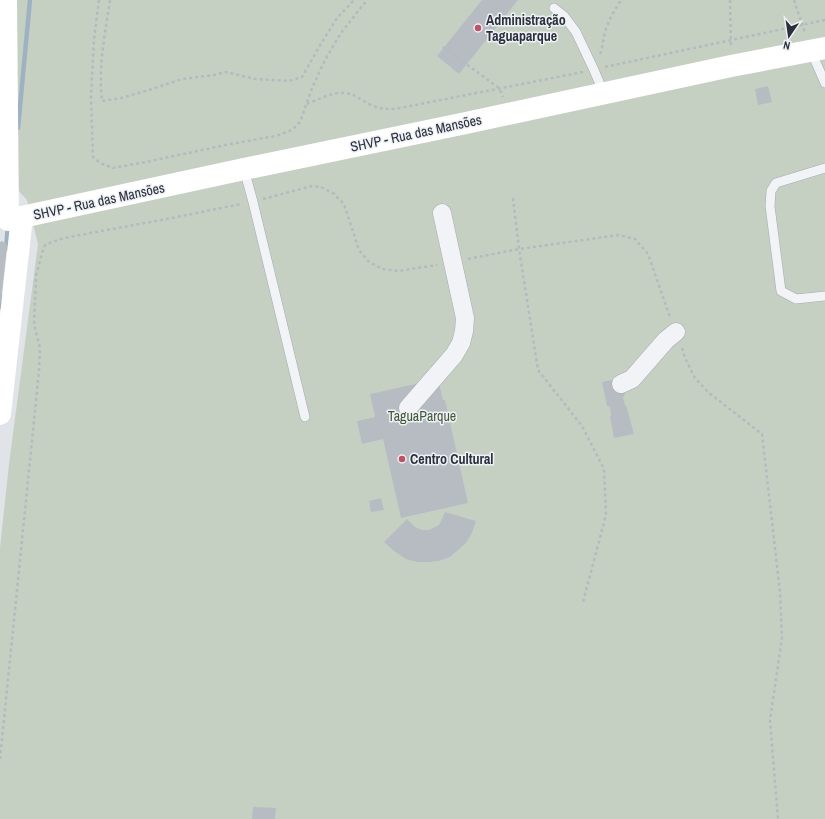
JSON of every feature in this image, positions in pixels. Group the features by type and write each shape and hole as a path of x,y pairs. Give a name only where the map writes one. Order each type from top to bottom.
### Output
{"street":[{"path":"0,414 10,220 6,0"},
{"name":"SHVP - Rua das Mansões","path":"10,220 731,66 818,50"},
{"path":"408,408 454,355 461,343 464,331 465,318 442,214"},
{"path":"621,384 632,379 666,340 676,332"}],"lane":[{"path":"554,8 564,16 576,32 604,94"},
{"path":"818,50 825,83"},
{"path":"825,168 776,183 771,191 770,206 781,291 796,300 825,296"},
{"path":"244,169 305,417"}],"path":[{"path":"99,0 94,39 91,97 92,157 100,163 113,168 276,136 292,130 300,122 312,88 341,33 367,0"},
{"path":"110,0 101,60 102,101 121,98 182,80 226,72 255,79 289,81 302,77 337,18 354,0"},
{"path":"594,70 602,48 605,31 621,0"},
{"path":"730,0 731,66"},
{"path":"794,0 803,25 818,50"},
{"path":"307,104 344,92 355,95 371,105 382,109 395,109 594,70 825,20"},
{"path":"443,47 499,88 508,105 510,113"},
{"path":"0,759 39,371 40,348 34,324 36,276 45,245 64,238 253,202 312,186 321,187 333,193 344,204 360,250 368,261 382,269 398,272 519,249 619,235 635,239 648,254 686,360 695,378 709,393 762,434 780,592 782,631 770,720 778,819"},
{"path":"514,198 519,249 538,370 582,426 604,469 606,514 583,602"}],"green space":[{"name":"TaguaParque","path":"17,0 825,0 825,819 0,819 0,548 9,464 38,244 27,200 17,189"}],"building":[{"name":"Administração Taguaparque","path":"482,0 518,0 459,74 437,56"},
{"path":"768,86 772,102 758,105 755,89"},
{"path":"2,241 7,247 0,302 0,242"},
{"path":"620,378 625,395 623,397 625,405 634,434 614,438 610,417 610,407 607,406 602,382"},
{"name":"Centro Cultural","path":"438,379 443,400 445,400 468,503 401,518 383,439 362,444 357,421 375,417 370,394"},
{"path":"381,498 384,510 371,512 369,501"},
{"path":"445,512 476,521 472,533 466,543 450,557 439,561 417,562 406,559 384,542 407,519 415,527 422,530 429,530 439,525"},
{"path":"253,807 276,808 275,819 252,819"}],"waterway":[{"path":"18,128 30,0"},
{"path":"6,249 8,225"},
{"path":"0,307 1,296"}],"place":[{"name":"Administração Taguaparque","path":"478,28"},
{"name":"Centro Cultural","path":"402,459"}]}
